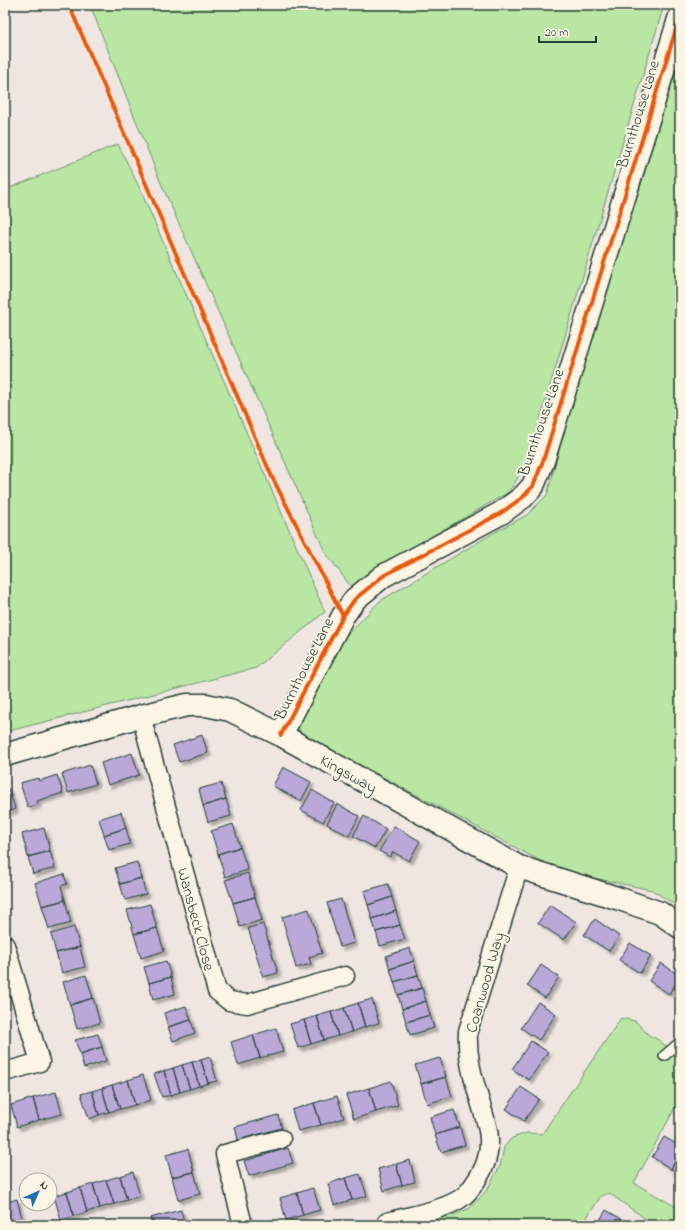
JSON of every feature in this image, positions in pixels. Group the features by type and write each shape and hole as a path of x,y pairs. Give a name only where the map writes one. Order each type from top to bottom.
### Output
{"street":[{"name":"Burnthouse Lane","path":"281,735 343,616 355,599 383,576 501,512 523,497 533,486 543,461 680,16"},
{"name":"Kingsway","path":"5,755 141,716 186,705 206,705 230,710 281,735 519,867 660,913 680,927"},
{"name":"Wansbeck Close","path":"141,716 217,991 229,1001 247,1004 345,976"},
{"name":"Coanwood Way","path":"383,1224 445,1206 464,1196 486,1165 489,1147 488,1129 469,1063 467,1048 468,1031 519,867"},
{"path":"5,944 40,1062 5,1072"},
{"path":"243,1225 225,1154 281,1139"}],"lane":[{"path":"664,1056 680,1042"}],"green space":[{"path":"90,5 664,5 527,463 509,492 380,566 351,587 325,552 160,181"},
{"path":"680,55 680,908 652,890 594,878 550,866 300,733 298,725 341,641 380,601 495,532 527,515 547,495 581,368 637,198"},
{"path":"118,144 140,189 325,612 256,668 5,732 5,190"},
{"path":"621,1018 635,1021 650,1036 657,1039 680,1057 680,1099 634,1183 680,1209 680,1225 654,1225 609,1193 601,1196 582,1225 422,1225 436,1218 454,1215 470,1208 487,1190 500,1166 504,1147 512,1138 527,1133 542,1134"}],"building":[{"path":"202,735 208,753 179,762 173,745"},
{"path":"132,753 139,775 108,785 101,763"},
{"path":"90,765 96,784 68,793 62,774"},
{"path":"283,767 311,782 301,801 273,786"},
{"path":"57,775 63,793 37,801 38,804 28,808 20,783 38,778 39,781"},
{"path":"221,783 226,799 203,806 199,789"},
{"path":"9,789 15,809 5,813 5,790"},
{"path":"312,790 334,803 323,822 301,810"},
{"path":"226,799 231,816 208,822 203,806"},
{"path":"337,804 359,816 349,836 327,824"},
{"path":"121,812 126,828 104,835 99,819"},
{"path":"364,816 386,829 375,848 353,836"},
{"path":"233,824 240,847 218,854 211,831"},
{"path":"394,826 420,841 409,861 393,852 390,857 379,851"},
{"path":"44,828 50,851 28,857 22,834"},
{"path":"126,828 130,844 109,850 104,835"},
{"path":"240,847 248,870 225,877 218,854"},
{"path":"50,851 55,868 33,874 28,857"},
{"path":"137,862 141,878 120,884 115,868"},
{"path":"248,873 255,897 233,903 225,880"},
{"path":"64,874 67,884 61,886 65,900 42,906 35,883"},
{"path":"141,878 146,894 125,900 120,884"},
{"path":"388,884 392,897 368,905 364,891"},
{"path":"255,897 262,920 240,927 233,903"},
{"path":"392,897 396,911 372,919 368,905"},
{"path":"341,899 354,943 340,947 327,903"},
{"path":"65,900 71,923 49,929 42,906"},
{"path":"150,904 157,928 134,934 127,910"},
{"path":"550,905 576,922 564,940 538,923"},
{"path":"309,909 322,953 309,957 311,964 296,968 282,917"},
{"path":"396,911 400,925 376,932 372,919"},
{"path":"595,919 619,936 609,951 584,935"},
{"path":"263,924 278,973 263,977 248,928"},
{"path":"400,925 405,939 380,946 376,932"},
{"path":"74,927 80,947 56,953 51,934"},
{"path":"157,928 164,951 141,958 134,934"},
{"path":"630,943 651,956 640,973 619,960"},
{"path":"80,947 85,967 62,973 56,953"},
{"path":"410,948 414,961 390,969 386,956"},
{"path":"166,961 171,977 149,983 144,967"},
{"path":"414,961 418,975 394,982 390,969"},
{"path":"661,963 680,976 669,994 649,981"},
{"path":"541,965 559,977 545,998 527,986"},
{"path":"86,975 93,998 70,1005 63,982"},
{"path":"418,975 422,988 398,995 394,982"},
{"path":"171,977 175,994 153,1000 149,983"},
{"path":"422,988 426,1001 402,1009 398,995"},
{"path":"93,998 100,1023 77,1029 70,1005"},
{"path":"372,999 379,1023 365,1027 358,1003"},
{"path":"426,1001 430,1015 406,1022 402,1009"},
{"path":"538,1002 556,1014 539,1040 521,1028"},
{"path":"358,1003 365,1027 352,1032 344,1008"},
{"path":"186,1006 191,1020 168,1027 164,1013"},
{"path":"344,1008 352,1032 338,1036 331,1012"},
{"path":"331,1012 338,1036 324,1040 317,1016"},
{"path":"430,1015 434,1028 410,1035 406,1022"},
{"path":"317,1016 324,1040 311,1044 304,1020"},
{"path":"191,1020 195,1033 173,1041 168,1027"},
{"path":"304,1020 311,1044 298,1048 290,1024"},
{"path":"276,1028 283,1052 260,1058 253,1035"},
{"path":"98,1034 102,1047 80,1054 75,1040"},
{"path":"253,1035 260,1058 238,1065 231,1042"},
{"path":"531,1041 548,1052 529,1080 512,1069"},
{"path":"102,1047 106,1061 84,1068 80,1054"},
{"path":"210,1057 217,1081 208,1083 201,1060"},
{"path":"440,1058 446,1077 421,1084 415,1065"},
{"path":"201,1060 208,1083 199,1086 192,1062"},
{"path":"192,1062 199,1086 190,1089 182,1065"},
{"path":"182,1065 190,1089 180,1092 173,1068"},
{"path":"173,1068 180,1092 171,1095 164,1071"},
{"path":"164,1071 171,1095 162,1097 154,1074"},
{"path":"143,1075 151,1100 135,1105 128,1080"},
{"path":"446,1077 452,1096 427,1104 421,1084"},
{"path":"128,1080 135,1105 120,1109 112,1085"},
{"path":"391,1081 398,1105 376,1112 369,1088"},
{"path":"112,1085 120,1109 109,1112 102,1088"},
{"path":"521,1087 539,1099 524,1121 506,1109"},
{"path":"102,1088 109,1112 99,1115 92,1091"},
{"path":"369,1088 376,1112 354,1119 346,1095"},
{"path":"92,1091 99,1115 89,1119 81,1094"},
{"path":"56,1092 62,1114 39,1120 33,1098"},
{"path":"337,1096 344,1118 321,1125 314,1103"},
{"path":"33,1098 39,1120 17,1127 11,1105"},
{"path":"314,1103 321,1125 298,1131 292,1110"},
{"path":"454,1110 460,1127 435,1135 430,1117"},
{"path":"278,1115 282,1128 238,1140 235,1127"},
{"path":"460,1127 465,1145 441,1152 435,1135"},
{"path":"664,1137 680,1146 680,1153 671,1169 652,1157"},
{"path":"288,1148 293,1163 249,1176 244,1161"},
{"path":"188,1149 194,1172 172,1177 166,1155"},
{"path":"680,1153 680,1174 671,1169"},
{"path":"410,1160 415,1182 402,1185 396,1164"},
{"path":"396,1164 402,1185 384,1191 378,1169"},
{"path":"133,1172 140,1196 127,1200 120,1176"},
{"path":"194,1172 200,1194 178,1200 172,1177"},
{"path":"360,1174 367,1196 352,1200 345,1178"},
{"path":"120,1176 127,1200 114,1204 106,1180"},
{"path":"345,1178 352,1200 334,1205 328,1184"},
{"path":"106,1180 114,1204 100,1208 93,1184"},
{"path":"93,1184 100,1208 87,1212 80,1188"},
{"path":"80,1188 87,1212 74,1216 67,1192"},
{"path":"313,1188 320,1210 303,1215 297,1193"},
{"path":"67,1192 74,1216 61,1220 58,1210 58,1195"},
{"path":"297,1193 303,1215 286,1220 280,1198"},
{"path":"17,1199 18,1212 20,1212 23,1222 5,1225 5,1203"},
{"path":"181,1210 185,1225 152,1225 150,1218"},
{"path":"606,1210 625,1221 622,1225 597,1225"}],"cycle path":[{"path":"69,5 272,477 343,616"},
{"path":"281,735 343,616 355,599 383,576 501,513 523,497 533,486 543,461 680,16"}]}
